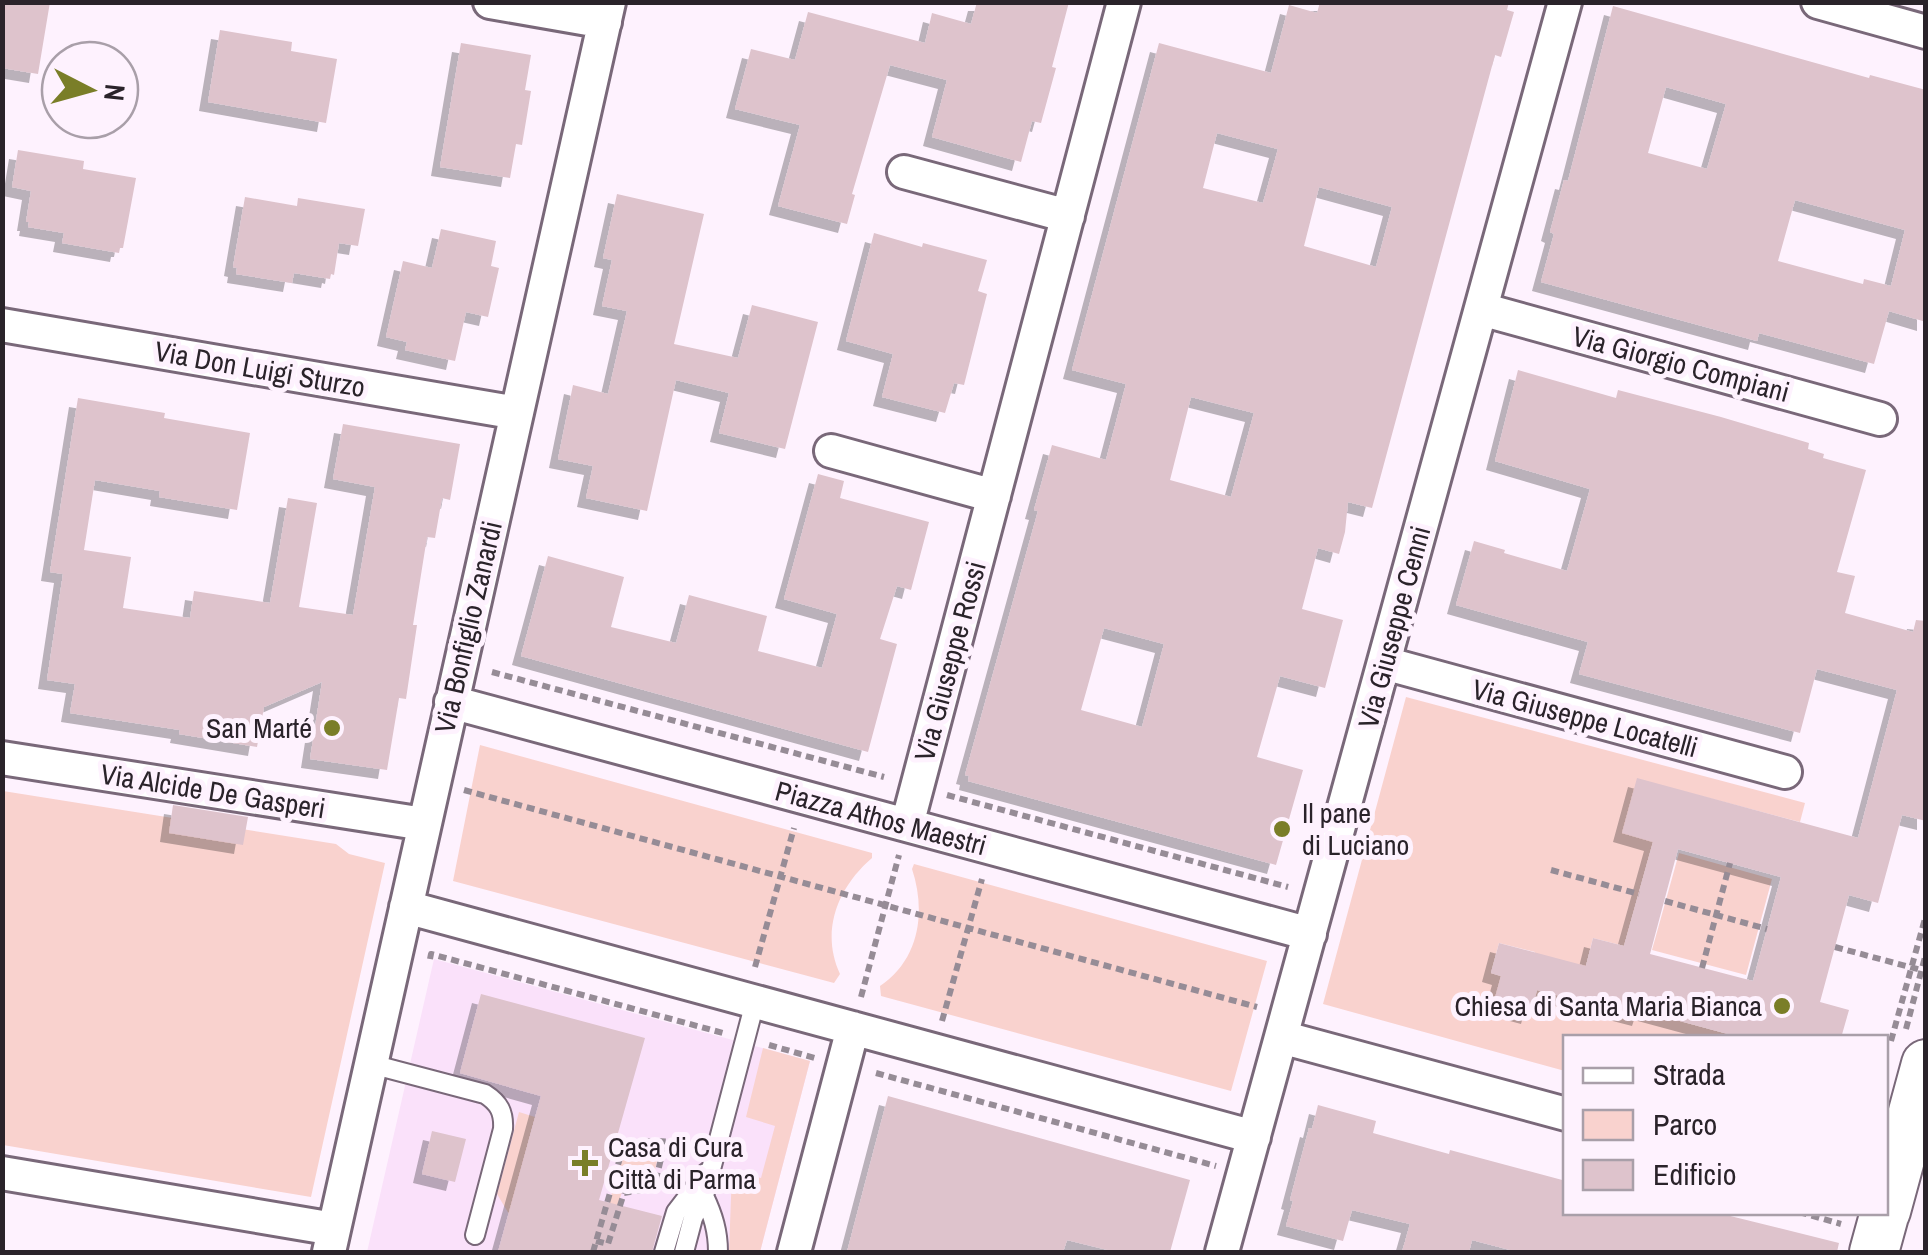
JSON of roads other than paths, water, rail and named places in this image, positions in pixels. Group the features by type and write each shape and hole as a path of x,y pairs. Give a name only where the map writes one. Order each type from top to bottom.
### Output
{"street":[{"path":"490,2 607,12"},
{"name":"Via Giuseppe Rossi","path":"903,840 1124,2"},
{"name":"Via Giuseppe Cenni","path":"1222,1252 1565,2"},
{"path":"1818,2 1852,7 1926,32"},
{"name":"Via Bonfiglio Zanardi","path":"332,1241 607,12"},
{"path":"904,172 1068,216"},
{"name":"Via Giorgio Compiani","path":"1481,309 1880,418"},
{"name":"Via Don Luigi Sturzo","path":"2,325 516,412"},
{"path":"831,451 994,496"},
{"name":"Via Giuseppe Locatelli","path":"1384,663 1785,772"},
{"name":"Piazza Athos Maestri","path":"451,702 986,863 1310,934"},
{"name":"Via Alcide De Gasperi","path":"2,758 424,824"},
{"path":"406,907 1254,1137"},
{"path":"794,1252 853,1028"},
{"path":"1281,1037 1563,1113"},
{"path":"1888,1159 1908,1054"},
{"path":"2,1173 332,1241"}],"lane":[{"path":"684,1252 704,1196 755,1002"},
{"path":"371,1064 485,1094 498,1104 504,1129 475,1235"},
{"path":"664,1252 676,1212 712,1164"},
{"path":"704,1196 716,1225 718,1252"}],"place":[{"name":"San Marté","path":"332,728"},
{"name":"Il pane di Luciano","path":"1282,829"},
{"name":"Chiesa di Santa Maria Bianca","path":"1782,1006"},
{"name":"Casa di Cura Città di Parma","path":"585,1163"}]}
